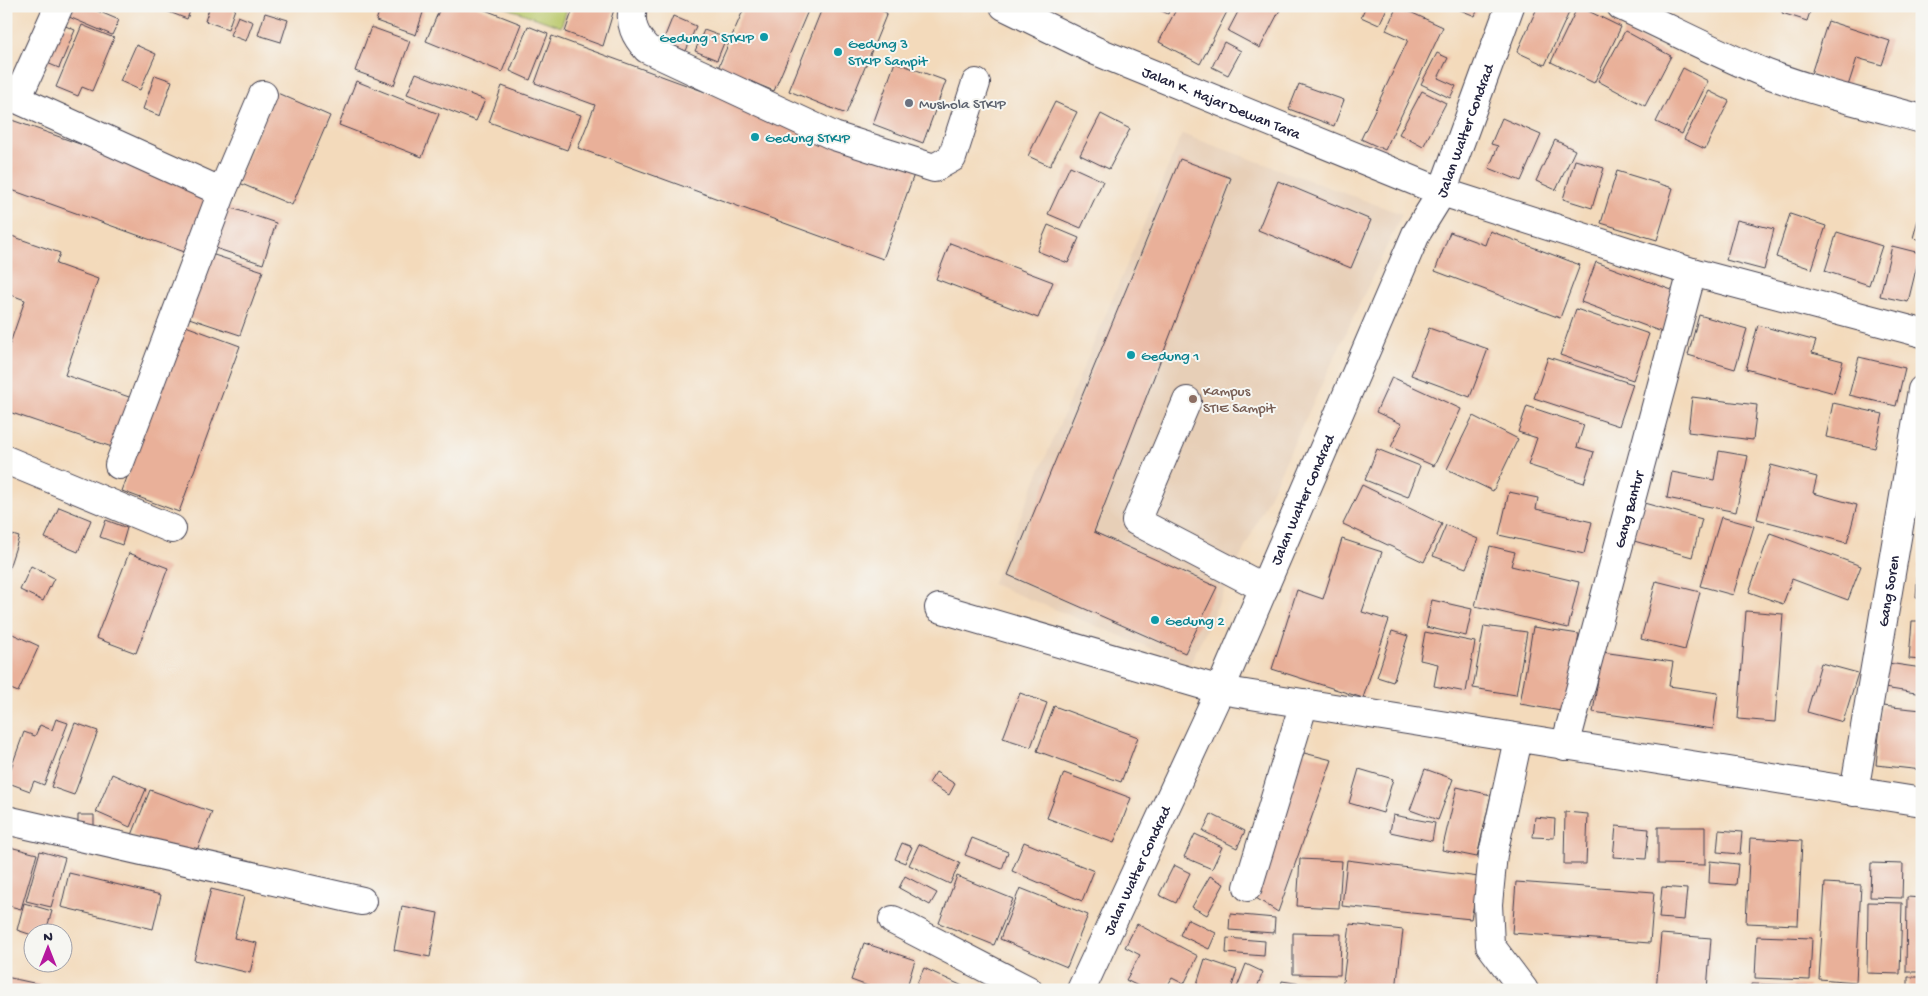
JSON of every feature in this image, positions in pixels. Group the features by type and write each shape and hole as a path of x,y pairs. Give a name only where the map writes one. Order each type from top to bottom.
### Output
{"street":[{"path":"59,6 11,97 222,192"},
{"path":"633,6 631,16 636,37 647,49 834,136 934,168 952,158 976,83"},
{"name":"Jalan K. Hajar Dewan Tara","path":"1004,6 1096,50 1442,192 1692,272 1922,334"},
{"name":"Jalan Walter Condrad","path":"1081,990 1220,690 1416,234 1442,192 1510,6"},
{"path":"1621,6 1718,53 1766,73 1807,88 1922,119"},
{"path":"119,465 222,192 263,95"},
{"name":"Gang Bantur","path":"1565,746 1692,272"},
{"name":"Gang Soren","path":"1854,792 1922,390"},
{"path":"1187,402 1136,521 1264,588"},
{"path":"6,460 172,529"},
{"path":"939,608 1220,690 1922,802"},
{"path":"1248,887 1304,703"},
{"path":"1518,739 1493,854 1488,904 1490,945 1524,990"},
{"path":"6,820 362,901"},
{"path":"893,920 1028,990"}],"shaded area":[{"name":"Kampus STIE Sampit","path":"1182,134 1402,214 1190,664 992,584"}],"green space":[{"path":"502,6 568,6 561,27"}],"building":[{"path":"74,6 86,6 119,20 112,35 69,17"},
{"path":"154,6 192,6 187,19"},
{"path":"210,6 236,6 228,29 205,21"},
{"path":"381,6 425,6 416,35 376,21"},
{"path":"441,6 475,6 521,24 502,72 426,41"},
{"path":"574,6 615,6 603,46 565,32"},
{"name":"Gedung 1 STKIP","path":"745,6 810,6 774,91 718,68"},
{"name":"Gedung 3 STKIP Sampit","path":"823,6 870,6 887,13 846,114 789,91"},
{"path":"1152,6 1171,6 1168,14"},
{"path":"1178,6 1230,6 1200,64 1159,42"},
{"path":"1241,6 1282,6 1260,48 1228,31"},
{"path":"1366,6 1388,6 1379,25 1361,17"},
{"path":"1397,6 1443,27 1385,150 1361,139 1408,40 1386,30"},
{"path":"1460,6 1479,6 1475,16 1458,9"},
{"path":"1538,6 1572,6 1545,65 1517,52"},
{"path":"1578,6 1621,27 1594,83 1551,62"},
{"path":"1784,6 1812,6 1807,21 1782,13"},
{"path":"265,13 288,20 281,42 258,35"},
{"path":"238,16 253,22 246,41 230,35"},
{"path":"673,16 696,26 686,51 663,41"},
{"path":"1828,21 1890,41 1882,65 1857,58 1848,86 1811,74"},
{"path":"63,25 75,30 59,68 47,63"},
{"path":"82,25 114,38 92,91 82,87 78,96 56,87"},
{"path":"528,26 548,34 530,80 510,71"},
{"path":"371,27 410,41 394,85 355,71"},
{"path":"704,30 726,38 717,60 695,51"},
{"path":"1625,31 1671,56 1645,106 1598,81"},
{"path":"552,36 916,169 883,259 578,148 595,105 535,83"},
{"path":"1224,42 1241,51 1228,75 1212,67"},
{"path":"136,45 156,54 140,90 120,81"},
{"path":"1437,53 1448,58 1438,78 1456,86 1450,98 1421,84"},
{"name":"Mushola STKIP","path":"895,62 946,81 923,143 873,124"},
{"path":"1683,68 1708,81 1682,134 1656,122"},
{"path":"416,73 485,100 476,121 407,94"},
{"path":"155,75 172,81 160,116 143,109"},
{"path":"356,81 439,114 422,157 339,125"},
{"path":"1299,84 1344,100 1334,126 1289,109"},
{"path":"502,86 581,115 567,150 489,122"},
{"path":"1422,91 1446,103 1423,147 1399,134"},
{"path":"1709,91 1729,101 1705,149 1684,139"},
{"path":"275,92 330,116 292,205 237,182"},
{"path":"1055,102 1077,112 1050,166 1028,156"},
{"path":"1101,114 1130,129 1109,169 1080,155"},
{"path":"6,118 216,192 193,255 6,188"},
{"path":"1502,118 1541,135 1521,181 1489,168 1498,146 1491,144"},
{"path":"1555,140 1575,150 1556,190 1536,181"},
{"name":"Gedung 1","path":"1180,159 1231,178 1094,532 1217,587 1185,653 1008,575"},
{"path":"1575,160 1604,168 1592,208 1563,199"},
{"path":"1070,166 1103,181 1081,228 1048,214"},
{"path":"1617,171 1673,188 1657,240 1601,223"},
{"path":"1278,181 1371,220 1351,268 1258,230"},
{"path":"223,205 276,223 263,264 209,246"},
{"path":"1922,205 1922,240 1913,238"},
{"path":"1790,214 1826,226 1812,269 1776,257"},
{"path":"1737,220 1774,229 1764,270 1726,260"},
{"path":"1048,225 1079,238 1068,263 1037,251"},
{"path":"1490,231 1580,265 1560,318 1435,271 1450,232 1485,245"},
{"path":"1837,232 1882,246 1869,285 1825,271"},
{"path":"6,234 60,253 56,264 98,279 65,375 132,398 115,448 6,411 6,355 25,300 6,293"},
{"path":"950,243 1053,282 1038,318 936,279"},
{"path":"1892,246 1920,253 1908,302 1880,296"},
{"path":"208,253 263,271 240,335 186,317"},
{"path":"1596,262 1677,292 1662,332 1581,302"},
{"path":"1576,309 1649,334 1633,380 1560,355"},
{"path":"1699,315 1747,329 1735,369 1688,355"},
{"path":"183,325 240,346 179,512 122,491"},
{"path":"1758,325 1816,341 1812,353 1843,361 1834,393 1746,369"},
{"path":"1429,328 1488,349 1470,397 1411,375"},
{"path":"1548,357 1633,384 1619,426 1534,398"},
{"path":"1859,357 1905,368 1896,406 1849,395"},
{"path":"1392,377 1461,409 1434,466 1391,447 1402,424 1376,412"},
{"path":"1692,397 1757,405 1753,440 1688,432"},
{"path":"1833,403 1883,414 1875,448 1826,437"},
{"path":"1527,406 1584,425 1577,447 1594,452 1584,483 1528,465 1537,438 1518,432"},
{"path":"1473,416 1518,439 1493,491 1447,469"},
{"path":"1377,449 1420,466 1408,497 1365,480"},
{"path":"1719,451 1748,456 1736,512 1667,498 1672,472 1714,480"},
{"path":"1771,465 1817,477 1813,493 1857,505 1847,543 1757,519"},
{"path":"1362,485 1442,524 1424,562 1343,524"},
{"path":"1509,492 1538,498 1536,509 1592,522 1584,554 1499,535"},
{"path":"1644,503 1702,519 1692,557 1634,541"},
{"path":"59,507 91,520 78,552 45,538"},
{"path":"1721,517 1754,526 1733,595 1700,586"},
{"path":"106,520 127,528 122,545 100,537"},
{"path":"1446,525 1478,539 1466,568 1433,556"},
{"path":"6,533 19,537 7,574 6,574"},
{"path":"1770,533 1861,566 1848,600 1792,579 1783,604 1749,592"},
{"path":"1342,539 1382,552 1362,612 1389,620 1363,698 1272,669 1297,590 1323,599"},
{"path":"1490,546 1515,552 1511,566 1579,582 1568,628 1475,606"},
{"path":"129,553 168,568 136,653 96,638"},
{"path":"1918,565 1922,565 1922,598 1916,598"},
{"path":"31,566 54,578 43,601 20,590"},
{"path":"1656,581 1700,592 1685,650 1641,639"},
{"path":"1432,600 1472,609 1466,636 1426,627"},
{"path":"1746,611 1783,614 1775,722 1738,719"},
{"path":"1912,621 1922,621 1922,660 1909,659"},
{"path":"1484,626 1527,632 1516,695 1473,688"},
{"path":"1533,627 1579,634 1567,712 1520,704"},
{"path":"6,631 39,646 18,692 6,687"},
{"path":"1392,631 1408,636 1393,682 1377,677"},
{"path":"1425,632 1475,642 1466,692 1434,686 1438,664 1420,660"},
{"path":"1602,652 1673,662 1669,686 1718,693 1713,729 1593,712"},
{"path":"1821,663 1858,673 1843,722 1807,712"},
{"path":"1888,663 1922,668 1922,694 1884,688"},
{"path":"1020,693 1047,703 1031,747 1003,738"},
{"path":"1054,706 1138,737 1121,782 1037,751"},
{"path":"1882,706 1922,710 1922,770 1876,765"},
{"path":"56,719 68,723 44,785 34,781 30,791 6,782 24,732 35,736 40,725 52,730"},
{"path":"75,723 98,731 74,795 51,787"},
{"path":"1296,751 1332,760 1278,912 1256,898"},
{"path":"1359,769 1393,779 1383,813 1349,803"},
{"path":"1425,769 1453,779 1438,820 1410,810"},
{"path":"936,772 955,784 949,795 929,783"},
{"path":"1064,773 1131,798 1114,843 1047,818"},
{"path":"112,774 146,789 130,827 96,812"},
{"path":"1457,787 1491,795 1477,857 1442,850"},
{"path":"150,790 212,812 194,858 132,835"},
{"path":"1565,812 1588,814 1586,864 1564,864"},
{"path":"1211,814 1245,831 1237,848 1203,831"},
{"path":"78,815 94,815 94,830 78,829"},
{"path":"1393,815 1435,823 1432,841 1390,832"},
{"path":"1535,817 1555,819 1554,838 1533,837"},
{"path":"1616,826 1649,829 1646,859 1613,857"},
{"path":"1658,827 1705,827 1705,865 1658,864"},
{"path":"1719,830 1742,832 1740,854 1717,852"},
{"path":"1195,834 1222,847 1212,869 1184,857"},
{"path":"972,838 1008,852 1002,869 965,855"},
{"path":"1750,838 1802,841 1798,925 1746,923"},
{"path":"1024,842 1094,871 1082,901 1012,871"},
{"path":"902,843 912,847 905,863 895,859"},
{"path":"919,844 960,863 950,884 909,865"},
{"path":"6,846 37,854 21,909 6,905"},
{"path":"40,851 65,858 51,907 26,901"},
{"path":"1300,859 1342,861 1339,908 1297,906"},
{"path":"1347,860 1479,877 1471,919 1342,906"},
{"path":"1710,861 1738,864 1736,885 1709,883"},
{"path":"1871,863 1903,864 1902,898 1870,897"},
{"path":"1174,865 1190,873 1176,903 1159,895"},
{"path":"69,873 161,895 153,929 61,907"},
{"path":"905,876 937,893 930,905 899,888"},
{"path":"957,876 1013,899 994,945 939,923"},
{"path":"1210,876 1224,884 1207,915 1192,907"},
{"path":"1516,882 1654,892 1650,943 1512,933"},
{"path":"1825,883 1861,885 1856,982 1819,979"},
{"path":"1662,887 1687,889 1684,920 1659,918"},
{"path":"1020,888 1088,915 1067,967 1000,939"},
{"path":"211,889 244,897 234,938 257,943 250,973 194,960"},
{"path":"1907,897 1922,898 1922,972 1906,972"},
{"path":"1868,902 1902,903 1900,974 1867,973"},
{"path":"24,903 52,911 48,924 22,924 22,932 17,930"},
{"path":"402,906 438,913 430,957 394,950"},
{"path":"1230,914 1275,918 1274,933 1229,930"},
{"path":"1187,919 1216,933 1209,949 1180,935"},
{"path":"1137,924 1198,956 1184,984 1172,978 1165,990 1146,990 1126,980 1140,955 1125,947"},
{"path":"1350,924 1403,930 1396,990 1342,990"},
{"path":"1293,933 1341,934 1340,975 1293,974"},
{"path":"1661,934 1711,938 1707,990 1656,990"},
{"path":"1757,936 1812,938 1810,980 1755,978"},
{"path":"1227,938 1265,941 1264,956 1226,953"},
{"path":"864,943 915,960 906,990 879,990 851,980"},
{"path":"1205,959 1237,970 1231,990 1195,990"},
{"path":"1246,964 1263,972 1256,990 1236,990"},
{"path":"924,968 971,990 914,990"},
{"path":"6,977 61,989 61,990 6,990"},
{"path":"1908,977 1922,977 1922,990 1908,990"},
{"path":"1282,981 1319,987 1319,990 1280,990"},
{"path":"1751,984 1808,986 1808,990 1751,990"},
{"path":"1819,987 1853,987 1853,990 1819,990"}],"place":[{"name":"Gedung 1 STKIP","path":"764,37"},
{"name":"Gedung 3 STKIP Sampit","path":"838,52"},
{"name":"Mushola STKIP","path":"909,103"},
{"name":"Gedung STKIP","path":"755,137"},
{"name":"Gedung 1","path":"1131,355"},
{"name":"Kampus STIE Sampit","path":"1193,399"},
{"name":"Gedung 2","path":"1155,620"}]}
